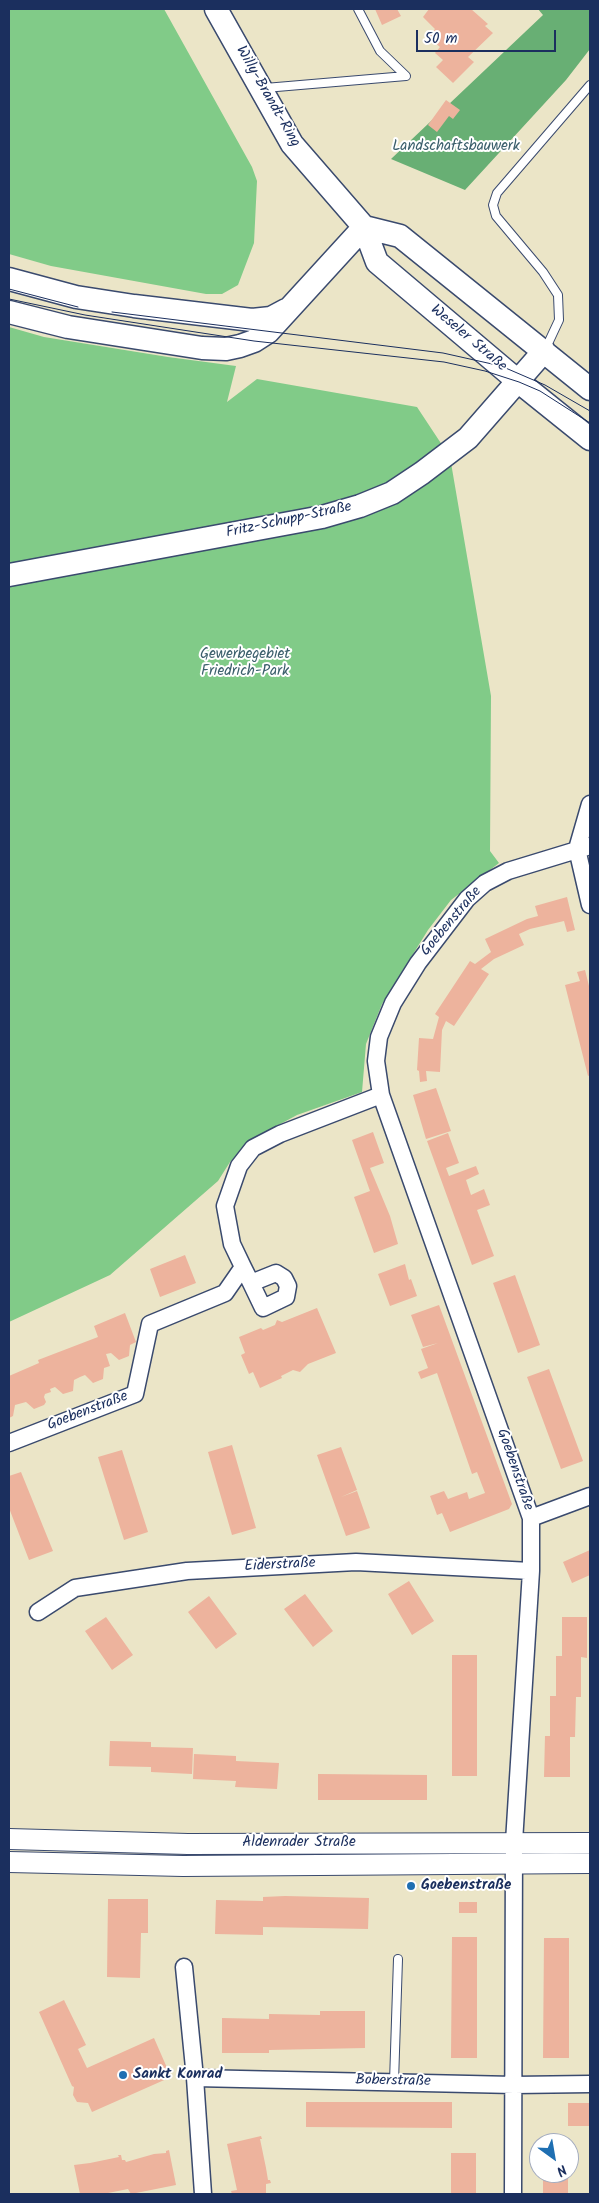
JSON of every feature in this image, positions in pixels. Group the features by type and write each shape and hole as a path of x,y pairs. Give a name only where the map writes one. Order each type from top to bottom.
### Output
{"main road":[{"name":"Willy-Brandt-Ring","path":"216,9 292,144 364,226"},
{"path":"9,312 68,327 202,348 226,349 254,341 268,332 364,226 400,236 590,389"},
{"name":"Weseler Straße","path":"364,226 376,262 590,439"},
{"path":"9,279 76,297 252,320 270,318 289,308"},
{"name":"Fritz-Schupp-Straße","path":"9,575 322,517 360,506 392,493 468,438 519,382 544,351"}],"street":[{"path":"590,804 584,848 590,905"},
{"name":"Goebenstraße","path":"513,2194 514,1842 531,1571 531,1518 381,1095 376,1061 378,1037 393,1003 418,964 467,899 484,883 508,871 584,848"},
{"path":"251,1284 232,1244 225,1206 239,1166 253,1148 280,1134 381,1095"},
{"name":"Goebenstraße","path":"9,1443 135,1394 150,1324 225,1293 243,1267"},
{"path":"531,1518 590,1496"},
{"name":"Eiderstraße","path":"38,1612 75,1588 187,1571 356,1562 531,1571"},
{"name":"Aldenrader Straße","path":"9,1839 188,1844 590,1843"},
{"name":"Aldenrader Straße","path":"9,1862 184,1866 515,1862 590,1863"},
{"path":"184,1967 195,2078 203,2194"},
{"name":"Boberstraße","path":"195,2078 514,2085 590,2084"}],"lane":[{"path":"260,89 406,76 380,51 358,9"},
{"path":"544,351 559,320 558,295 543,272 496,216 493,206 497,193 590,85"},
{"path":"394,2082 398,1959"}],"green space":[{"path":"9,9 164,9 252,167 257,181 254,243 238,285 222,294 206,294 51,266 9,254"},
{"name":"Landschaftsbauwerk","path":"538,9 590,9 590,49 566,80 465,190 391,159 543,15"},
{"name":"Gewerbegebiet Friedrich-Park","path":"9,327 44,337 236,366 227,402 257,379 417,407 450,457 491,696 490,851 499,863 451,900 428,930 382,1004 366,1044 362,1092 297,1115 258,1136 230,1162 218,1181 110,1275 9,1322"}],"building":[{"path":"375,9 397,9 401,16 382,25"},
{"path":"429,9 471,9 488,24 485,26 493,33 468,57 474,62 453,83 436,67 443,60 435,53 440,47 428,37 435,29 423,17"},
{"path":"446,100 460,110 453,119 449,116 437,132 428,125"},
{"path":"567,897 575,930 567,932 564,921 530,929 519,934 524,945 494,959 481,969 489,974 454,1026 446,1021 442,1030 440,1072 426,1071 427,1081 420,1082 419,1071 417,1070 419,1038 433,1039 439,1017 435,1014 470,961 475,964 491,952 485,939 527,919 538,916 535,906"},
{"path":"585,970 590,990 590,1075 588,1076 565,985 580,981 577,972"},
{"path":"436,1088 451,1131 426,1139 413,1095"},
{"path":"373,1132 384,1163 370,1168 390,1216 398,1244 374,1253 354,1197 370,1191 352,1140"},
{"path":"448,1133 459,1163 446,1168 449,1176 476,1166 479,1174 466,1180 471,1195 484,1189 490,1205 477,1210 494,1256 472,1265 427,1141"},
{"path":"185,1255 196,1283 160,1297 150,1269"},
{"path":"405,1264 409,1280 411,1279 417,1296 390,1306 378,1274"},
{"path":"515,1275 540,1345 518,1353 493,1283"},
{"path":"439,1305 512,1504 509,1509 450,1532 442,1513 437,1515 430,1496 444,1491 448,1499 467,1492 469,1499 485,1493 477,1472 472,1474 437,1373 421,1379 418,1372 428,1368 421,1349 438,1343 423,1347 411,1315"},
{"path":"317,1308 336,1353 308,1364 300,1372 293,1370 281,1376 282,1378 260,1388 253,1372 249,1374 241,1355 245,1353 239,1337 261,1328 263,1330 275,1325 277,1320 282,1322"},
{"path":"125,1313 136,1342 130,1345 129,1356 119,1360 111,1353 106,1354 110,1366 104,1368 103,1379 93,1383 85,1375 74,1380 73,1391 63,1394 55,1387 50,1389 51,1392 45,1394 46,1402 44,1405 34,1409 26,1402 15,1405 13,1416 9,1418 9,1376 39,1363 38,1360 98,1337 94,1326"},
{"path":"549,1369 583,1461 561,1469 527,1377"},
{"path":"232,1445 256,1528 232,1535 208,1452"},
{"path":"341,1447 357,1490 341,1497 357,1491 370,1528 346,1536 317,1455"},
{"path":"122,1450 148,1532 124,1540 98,1457"},
{"path":"21,1472 53,1551 29,1560 9,1508 9,1476"},
{"path":"590,1550 590,1575 572,1583 563,1562"},
{"path":"409,1581 434,1621 412,1635 388,1594"},
{"path":"305,1594 333,1631 313,1647 284,1609"},
{"path":"209,1596 237,1634 216,1649 188,1612"},
{"path":"106,1617 133,1655 112,1670 85,1631"},
{"path":"562,1617 587,1617 587,1658 581,1657 581,1697 576,1697 575,1737 570,1737 570,1777 544,1777 545,1736 550,1736 550,1696 556,1696 556,1656 562,1656"},
{"path":"452,1655 477,1655 477,1776 452,1776"},
{"path":"110,1741 151,1742 151,1747 193,1748 192,1774 151,1772 151,1767 109,1766"},
{"path":"194,1754 236,1756 236,1761 279,1763 277,1789 235,1787 236,1781 193,1779"},
{"path":"318,1774 427,1775 427,1800 318,1800"},
{"path":"263,1897 369,1898 368,1929 263,1927 263,1935 215,1934 216,1900 263,1901"},
{"path":"108,1899 148,1899 148,1933 141,1933 140,1978 107,1977"},
{"path":"459,1902 477,1902 477,1913 459,1913"},
{"path":"452,1937 477,1937 477,2058 451,2058"},
{"path":"544,1938 569,1938 569,2058 543,2058"},
{"name":"Sankt Konrad","path":"64,2000 86,2045 78,2049 87,2068 154,2038 171,2077 92,2112 88,2103 77,2102 73,2095 74,2087 39,2012"},
{"path":"320,2011 365,2011 365,2048 269,2050 269,2053 222,2053 222,2018 269,2019 269,2014 320,2015"},
{"path":"306,2102 452,2102 452,2128 306,2127"},
{"path":"568,2103 590,2103 590,2126 568,2126"},
{"path":"261,2136 268,2180 271,2183 266,2184 266,2194 232,2194 231,2191 237,2190 227,2144"},
{"path":"169,2150 176,2185 131,2194 128,2189 103,2194 80,2194 74,2165 119,2157 118,2155 121,2155 122,2160 126,2162 154,2154 166,2153"},
{"path":"451,2153 476,2153 476,2194 451,2194"},
{"path":"543,2183 568,2183 568,2194 543,2194"}],"tram line":[{"path":"9,289 78,307"},
{"path":"9,299 85,315 254,341 444,362 485,371 519,382 540,391 590,423"},
{"path":"112,312 443,353 501,366 545,385 590,411"}],"place":[{"name":"Goebenstraße","path":"411,1886"},
{"name":"Sankt Konrad","path":"123,2075"}]}
